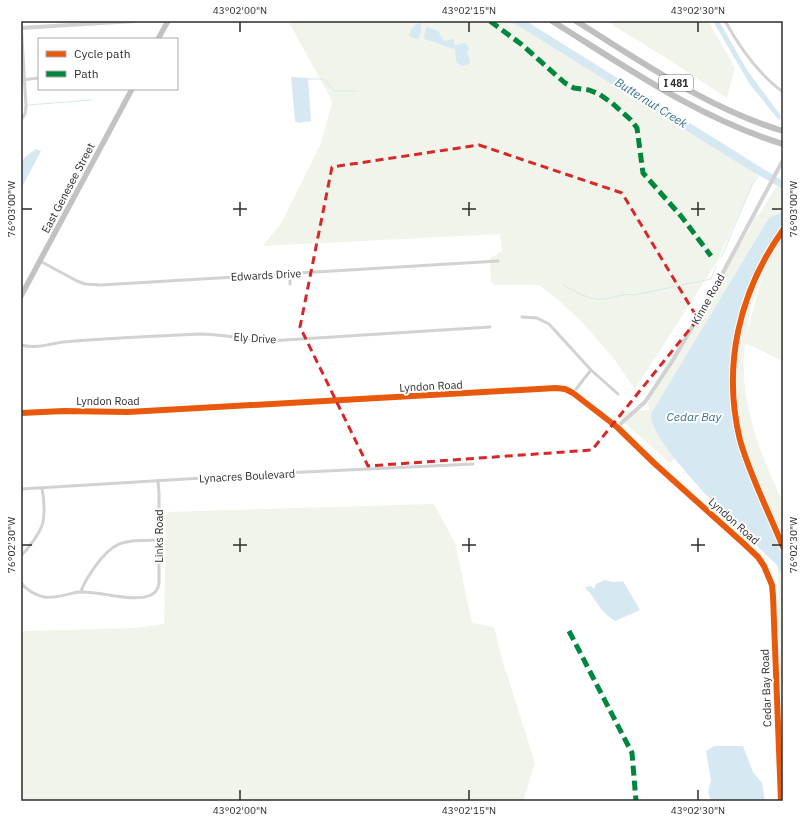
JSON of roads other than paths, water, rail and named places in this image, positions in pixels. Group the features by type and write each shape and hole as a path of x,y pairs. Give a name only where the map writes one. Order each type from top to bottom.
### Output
{"highway":[{"path":"158,38 166,21"},
{"name":"I 481","path":"552,21 690,106 746,132 783,144"},
{"name":"I 481","path":"576,21 706,100 744,117 783,131"},
{"name":"East Genesee Street","path":"21,296 131,90"}],"street":[{"path":"21,21 23,79 26,106 21,120"},
{"path":"21,28 61,23 134,21"},
{"path":"725,21 740,47 756,67 783,92"},
{"path":"23,79 38,78"},
{"name":"Kinne Road","path":"617,428 645,402 654,389 712,293 783,160"},
{"name":"Edwards Drive","path":"40,261 77,281 92,285 498,260"},
{"path":"290,273 290,284"},
{"path":"522,317 538,318 550,324 602,381 618,394"},
{"name":"Ely Drive","path":"21,344 29,347 37,347 62,342 202,334 214,334 269,341 490,327"},
{"path":"573,393 592,370"},
{"name":"Lyndon Road","path":"21,413 142,412 556,388 565,389 573,393 617,428 758,557 769,575"},
{"name":"Lynacres Boulevard","path":"21,489 473,464"},
{"name":"Links Road","path":"81,592 146,597 156,592 159,583 158,481"},
{"path":"21,556 31,545 43,523 44,515 42,488"},
{"path":"21,583 29,591 49,598 59,598 81,592 85,582 96,565 104,554 112,547 127,542 159,540"},
{"name":"Cedar Bay Road","path":"769,575 773,596 781,801"}],"water":[{"name":"Butternut Creek","path":"509,21 526,21 783,181 783,189 748,169"},
{"path":"713,21 719,21 747,70 781,116 779,120 749,83"},
{"path":"421,23 421,32 418,39 410,37 412,28"},
{"path":"428,27 438,31 444,41 453,39 454,44 456,45 464,43 468,46 469,49 467,53 470,63 461,66 456,61 455,49 424,39 426,28"},
{"path":"291,77 308,78 311,121 298,123 295,121"},
{"path":"36,149 41,151 21,189 21,163 25,157"},
{"name":"Cedar Bay","path":"783,212 783,226 770,243 754,273 743,300 733,338 729,370 735,432 745,465 783,553 783,577 777,565 746,536 683,469 666,447 655,428 651,414 769,218"},
{"path":"605,580 613,582 623,581 640,610 615,621 608,616 586,589 586,587 591,586 594,589 596,584"},
{"path":"714,746 743,746 753,772 762,783 765,801 711,801 708,792 711,780 706,751"}],"waterway":[{"path":"308,79 324,79 334,91 358,91"},
{"path":"28,105 92,100"},
{"path":"721,258 752,185 759,175"},
{"path":"563,285 587,297 605,299 630,294 634,295 711,279 716,266"}]}
